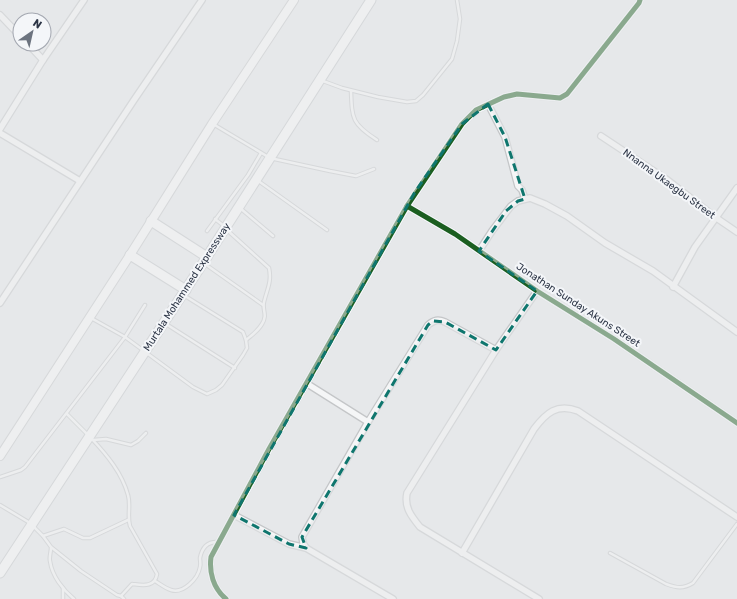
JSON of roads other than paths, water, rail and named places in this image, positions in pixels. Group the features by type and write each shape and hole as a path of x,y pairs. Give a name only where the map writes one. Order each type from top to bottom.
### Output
{"main road":[{"path":"0,456 130,255 212,124 294,0"},
{"name":"Murtala Mohammed Expressway","path":"0,573 31,524 91,438 371,0"},
{"path":"151,221 205,260"},
{"path":"130,255 184,292"}],"street":[{"path":"0,129 43,60 84,0"},
{"path":"0,303 202,0"},
{"path":"226,599 213,580 210,568 211,557 269,449 407,206 462,124 476,110 504,97 517,94 560,98 567,94 640,0"},
{"path":"0,15 12,28"},
{"path":"36,52 43,60"},
{"path":"488,104 505,137 518,186 522,190 525,199"},
{"path":"0,133 80,181"},
{"name":"Nnanna Ukaegbu Street","path":"601,136 666,179 737,232"},
{"path":"673,287 695,247 737,188"},
{"path":"479,251 506,211 518,200 530,198 568,216 604,243 653,271 737,332"},
{"name":"Jonathan Sunday Akuns Street","path":"407,206 479,251 537,291 614,339 737,423"},
{"path":"537,291 496,350 407,493 405,501 407,508 420,527 539,599"},
{"path":"306,548 303,544 302,536 368,422 428,325 433,321 439,320 445,322 496,350"},
{"path":"306,383 368,422"},
{"path":"462,553 534,429 542,418 550,412 562,408 570,408 578,411 737,517"},
{"path":"234,515 289,544 306,548 392,599"}],"lane":[{"path":"320,80 351,91 378,98 407,102 416,101 423,95 452,59 457,41 460,19 457,0"},
{"path":"351,91 355,122 365,132 377,140"},
{"path":"212,124 270,158 356,176 374,169"},
{"path":"207,231 248,175 261,153"},
{"path":"257,180 327,230"},
{"path":"239,208 273,236"},
{"path":"215,219 269,268 271,277 264,305 266,315 257,332 246,340"},
{"path":"205,260 264,305"},
{"path":"89,317 125,336 193,387 207,394 216,390 222,385 235,368 247,348 246,340 243,332 184,292"},
{"path":"0,478 22,470 25,467 67,414 125,336 145,306"},
{"path":"164,323 235,368"},
{"path":"67,414 111,461 120,475 128,497 128,520 130,526 157,574 155,581 146,585 132,584 121,596"},
{"path":"91,438 106,439 131,444 138,441 146,433"},
{"path":"0,505 31,524 44,536 51,547 101,585 124,599"},
{"path":"44,536 64,529 83,538 90,538 128,520"},
{"path":"610,553 666,584 675,588 686,587 693,583 737,524"},
{"path":"155,581 172,590 180,590 193,581 198,575 202,551 207,544 211,541 219,542"},
{"path":"51,547 50,561 56,578 74,599"},
{"path":"63,588 63,599"}]}
